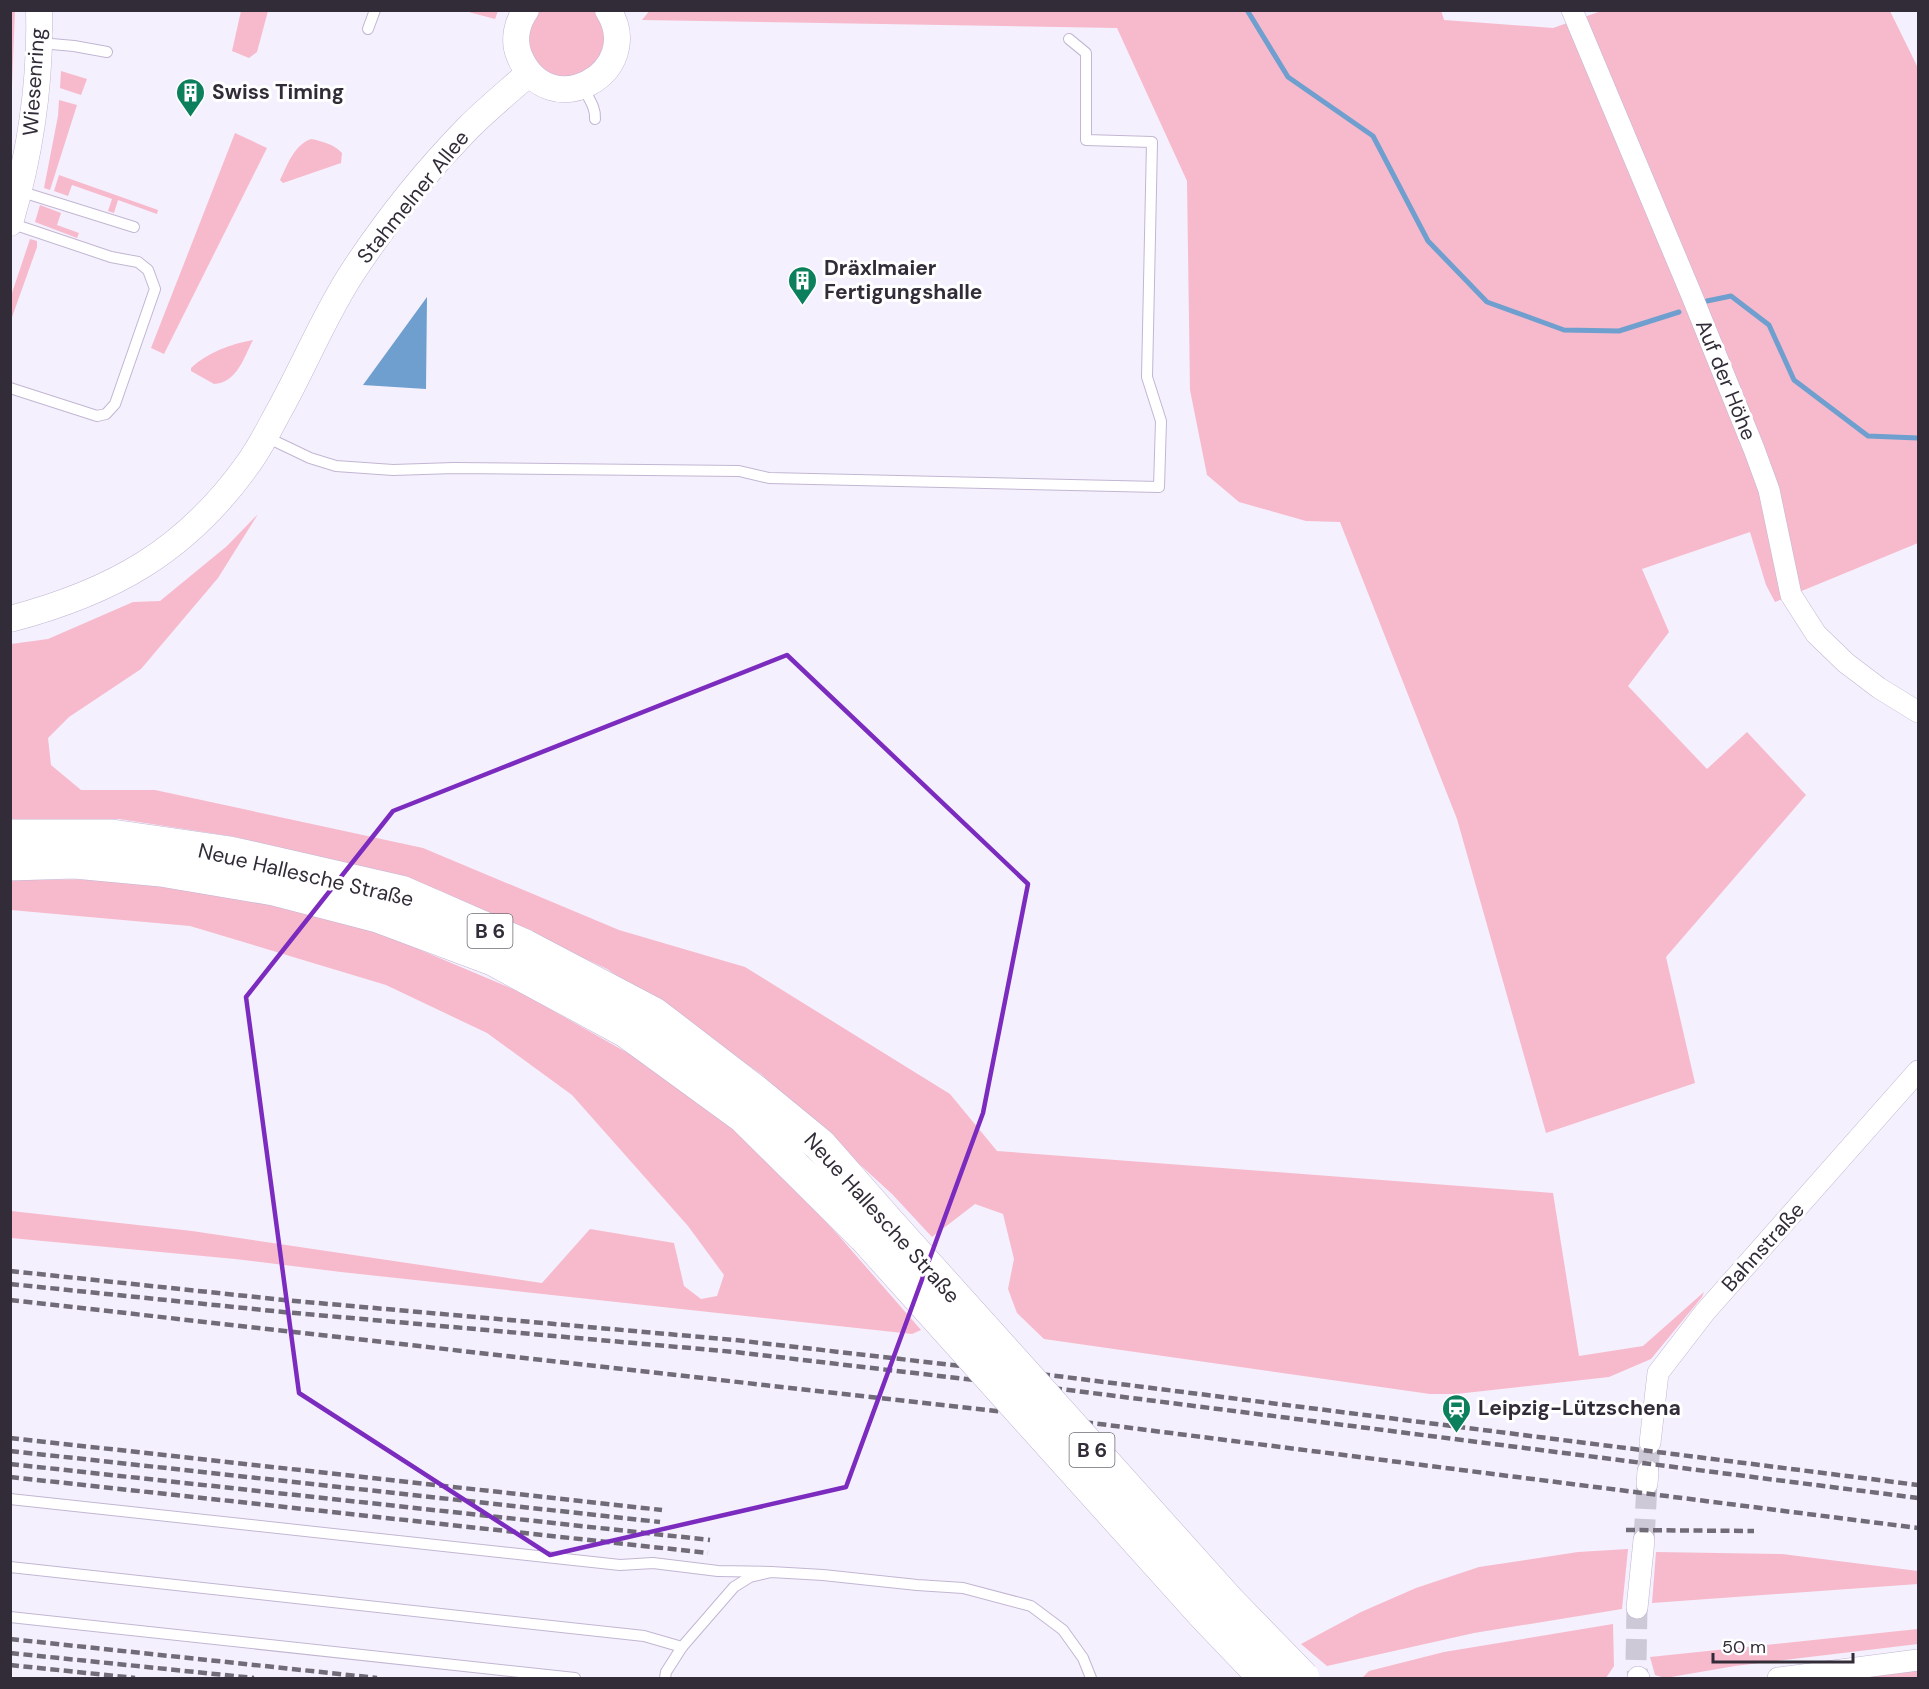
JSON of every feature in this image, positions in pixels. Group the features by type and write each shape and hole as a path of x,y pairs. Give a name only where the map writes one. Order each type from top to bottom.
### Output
{"main road":[{"name":"Neue Hallesche Straße","path":"10,836 112,836 230,853 401,892 525,946 654,1014 820,1145 875,1228 1202,1612 1265,1678"},
{"name":"Neue Hallesche Straße","path":"10,864 75,862 161,870 274,890 378,915 493,959 626,1031 744,1117 875,1228 1303,1678"}],"street":[{"name":"Wiesenring","path":"10,223 20,191 32,134 39,44 39,10"},
{"path":"526,10 516,32 517,50 524,66 538,81 553,88 573,89 583,87 600,76 613,59 617,40 608,10"},
{"name":"Auf der Höhe","path":"1572,10 1754,449 1769,490 1791,595 1816,634 1846,663 1879,688 1918,712"},
{"name":"Stahmelner Allee","path":"10,619 43,610 93,591 142,567 184,536 212,510 249,463 281,408 324,321 384,226 469,127 529,73"},
{"name":"Bahnstraße","path":"1650,1443 1658,1372 1705,1312 1918,1071"},
{"path":"1637,1608 1644,1540"},
{"path":"1778,1678 1918,1660"}],"lane":[{"path":"368,29 375,10"},
{"path":"264,436 310,458 336,466 393,470 454,468 739,471 769,478 1160,487 1161,421 1147,377 1152,142 1086,140 1086,53 1069,39"},
{"path":"39,44 74,46 107,52"},
{"path":"583,87 589,101 596,109 595,118"},
{"path":"20,191 134,227"},
{"path":"10,223 111,257 138,262 148,270 155,289 115,404 106,414 97,416 10,388"},
{"path":"10,1499 620,1565 653,1563 718,1571 823,1575 963,1588 1031,1606 1063,1630 1083,1658 1091,1678"},
{"path":"10,1567 644,1636 682,1647"},
{"path":"655,1678 665,1675 682,1647 734,1587 750,1577 771,1572"},
{"path":"10,1617 575,1678"}],"highlighted area":[{"path":"787,655 1028,884 983,1113 846,1487 550,1555 299,1393 246,997 393,811"}],"shaded area":[{"path":"15,10 11,112 10,11"},
{"path":"498,10 495,19 465,11"},
{"path":"650,10 1441,10 1444,20 1553,28 1604,10 1890,11 1918,68 1918,543 1775,602 1766,585 1750,532 1642,569 1669,632 1628,686 1707,769 1747,732 1806,795 1666,957 1695,1083 1546,1133 1457,819 1340,522 1306,521 1239,502 1207,475 1190,390 1187,181 1117,28 642,20"},
{"path":"241,11 268,11 257,52 249,58 232,51"},
{"path":"533,11 598,11 608,29 599,66 562,81 527,58 526,21"},
{"path":"61,71 87,79 81,95 60,88"},
{"path":"59,100 77,105 50,190 44,188"},
{"path":"235,133 267,148 164,354 151,348"},
{"path":"311,139 339,150 342,153 341,163 283,183 280,180 292,156 300,146"},
{"path":"59,175 158,210 157,214 118,200 114,213 108,211 112,199 72,185 68,196 54,191"},
{"path":"40,205 61,213 57,225 79,233 77,238 35,222"},
{"path":"30,239 37,241 37,247 11,320 11,296"},
{"path":"253,340 239,368 222,383 214,384 191,371 191,368 198,362 212,353 228,346"},
{"path":"258,514 218,578 141,669 69,717 48,738 51,765 81,790 155,790 423,848 619,930 745,967 950,1094 997,1151 1553,1193 1579,1356 1643,1346 1704,1292 1702,1297 1651,1359 1609,1377 1456,1394 1430,1394 1044,1339 1017,1313 1008,1289 1014,1259 1003,1214 975,1204 932,1237 892,1194 761,1074 607,969 439,890 236,837 119,819 11,819 11,644 48,639 133,602 160,601 227,546"},
{"path":"108,879 219,891 380,933 520,992 640,1060 753,1144 839,1236 921,1330 912,1334 235,1259 11,1238 11,1211 192,1231 542,1283 590,1229 674,1243 684,1286 701,1299 717,1296 724,1275 688,1226 572,1095 487,1033 386,985 190,926 11,910 10,880"},
{"path":"1628,1549 1622,1609 1474,1633 1327,1666 1301,1644 1361,1612 1416,1588 1479,1567 1578,1552"},
{"path":"1656,1552 1782,1554 1918,1571 1918,1584 1652,1603"},
{"path":"1613,1624 1614,1666 1606,1678 1362,1678 1369,1671 1444,1652"},
{"path":"1918,1629 1918,1644 1735,1666 1665,1678 1655,1675 1650,1657"},
{"path":"1918,1670 1918,1678 1852,1678"}],"water":[{"path":"427,297 426,389 363,385"}],"waterway":[{"path":"1247,10 1288,77 1373,136 1428,241 1487,302 1564,330 1619,331 1679,312"},
{"path":"1707,301 1731,296 1769,325 1794,380 1868,436 1918,438"}],"tunnel":[{"path":"1648,1471 1650,1443"},
{"path":"1644,1540 1647,1484"},
{"path":"1637,1608 1638,1677"}],"railway":[{"path":"10,1271 284,1300 735,1340 961,1366"},
{"path":"10,1284 283,1312 735,1352 974,1380"},
{"path":"10,1300 1004,1412"},
{"path":"1041,1374 1918,1485"},
{"path":"1053,1388 1918,1498"},
{"path":"1084,1422 1918,1528"},
{"path":"10,1438 662,1510"},
{"path":"10,1451 660,1522"},
{"path":"10,1464 710,1540"},
{"path":"10,1477 708,1553"},
{"path":"1626,1530 1754,1531"},
{"path":"10,1639 377,1678"},
{"path":"10,1653 254,1678"},
{"path":"10,1665 135,1678"}],"place":[{"name":"Swiss Timing","path":"191,118"},
{"name":"Dräxlmaier Fertigungshalle","path":"803,306"},
{"name":"Leipzig-Lützschena","path":"1457,1434"}]}
